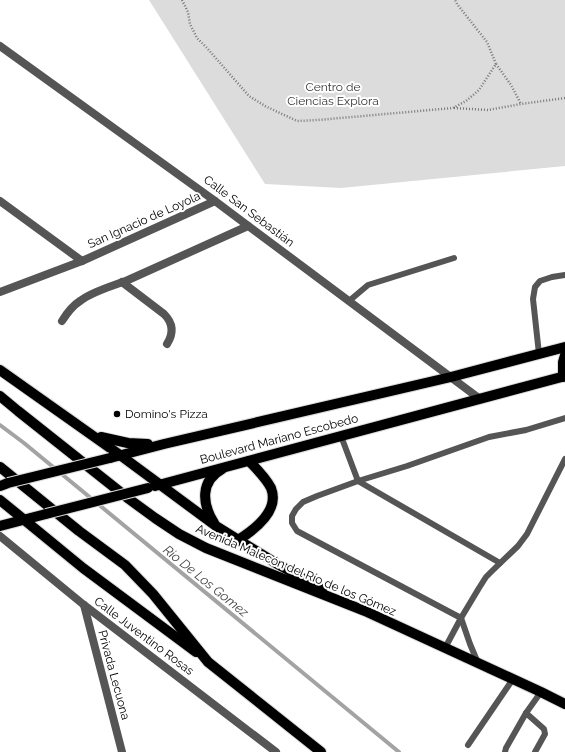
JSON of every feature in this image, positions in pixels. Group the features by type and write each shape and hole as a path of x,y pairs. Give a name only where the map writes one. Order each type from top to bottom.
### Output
{"main road":[{"name":"Boulevard Mariano Escobedo","path":"4,484 110,458 120,454 451,377 565,346"},
{"path":"564,379 563,362 565,356"},
{"path":"0,370 94,435 216,526 279,565 365,612"},
{"name":"Boulevard Mariano Escobedo","path":"0,526 160,485 480,399 564,379"},
{"name":"Avenida Malecón del Río de los Gómez","path":"0,396 129,499 179,534 206,548 365,612 565,704"},
{"path":"94,435 128,443 164,444"},
{"path":"238,540 261,523 272,500 272,494 268,482 249,461"},
{"path":"216,526 206,506 205,493 214,474 227,466"},
{"path":"0,467 79,531 125,565 153,594 208,662"},
{"path":"0,500 83,568 208,662 321,752"}],"street":[{"name":"Calle San Sebastián","path":"0,46 215,201 480,399"},
{"path":"0,201 82,261"},
{"name":"San Ignacio de Loyola","path":"0,292 82,261 215,201"},
{"path":"62,321 67,313 81,300 248,226"},
{"path":"122,282 168,318 172,329 167,344"},
{"name":"Calle Juventino Rosas","path":"0,536 84,605 276,752"},
{"name":"Privada Lecuona","path":"84,605 122,752"}],"lane":[{"path":"349,301 368,285 454,258"},
{"path":"539,354 533,299 535,288 540,281 565,275"},
{"path":"478,663 461,618 297,531 292,523 292,516 296,508 303,502 358,481 407,466 489,437 526,430 565,418"},
{"path":"341,436 358,481 500,563"},
{"path":"445,648 486,577 518,546 527,534 565,460"},
{"path":"468,745 513,679"},
{"path":"505,752 526,713 541,692"},
{"path":"526,713 545,731 545,734 535,752"}],"path":[{"path":"182,0 188,12 190,24 196,38 207,48 249,96 265,106 297,121 453,108 488,110 565,98"},
{"path":"455,0 487,42 496,64 511,85 521,104"},
{"path":"453,108 466,101 479,90 496,64"}],"green space":[{"name":"Centro de Ciencias Explora","path":"149,0 565,0 565,166 341,188 265,184"}],"waterway":[{"name":"Rio De Los Gomez","path":"0,425 24,443 399,752"}],"place":[{"name":"Domino's Pizza","path":"117,414"}]}
